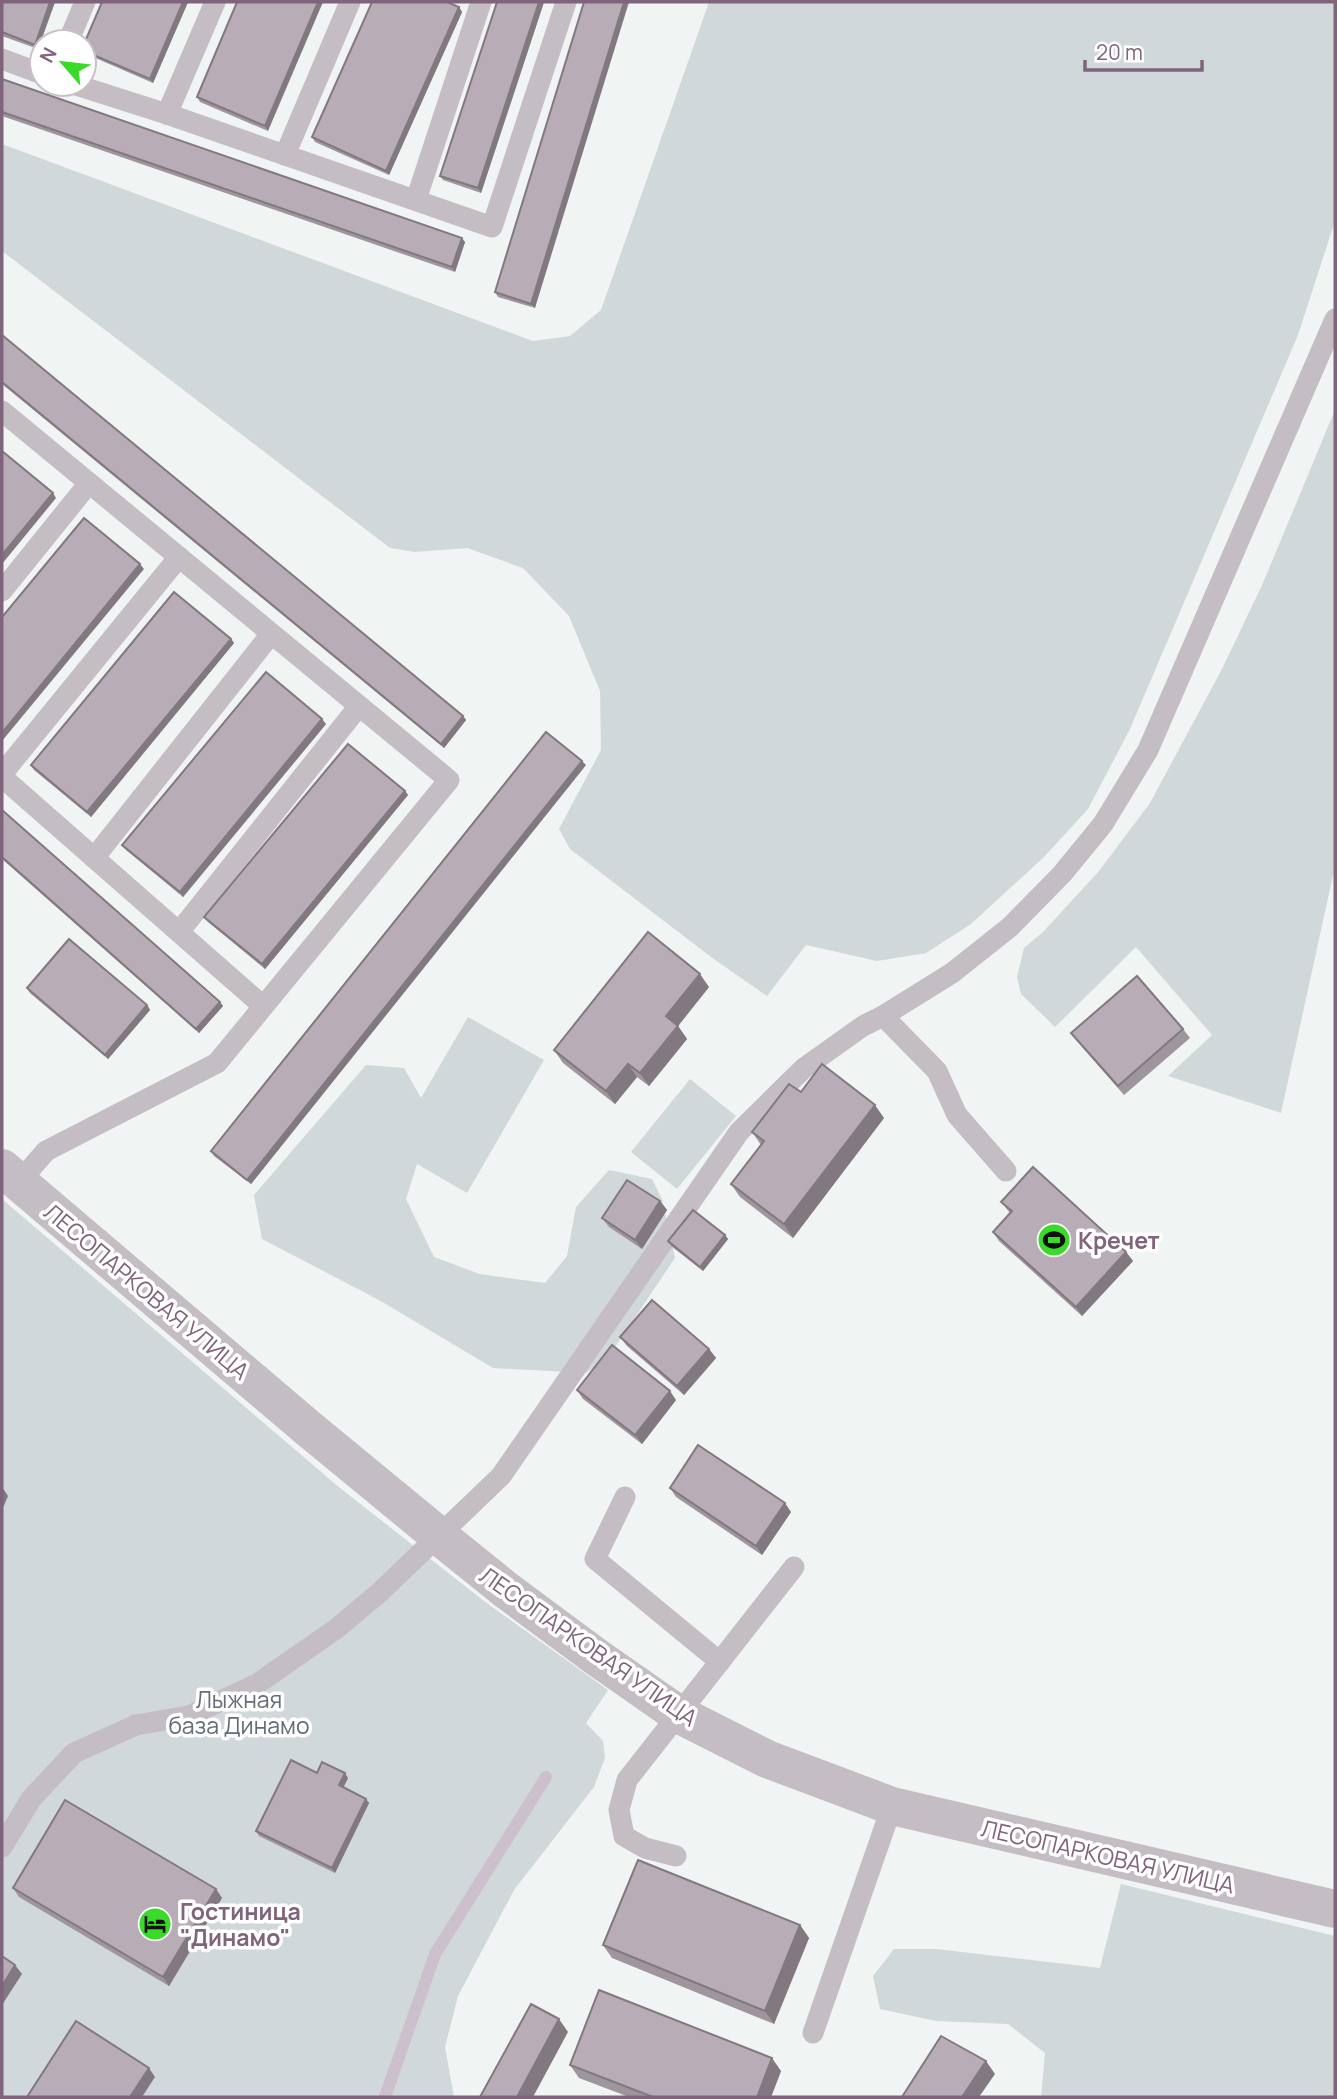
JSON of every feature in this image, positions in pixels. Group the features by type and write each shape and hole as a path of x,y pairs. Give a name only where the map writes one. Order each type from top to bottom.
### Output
{"street":[{"name":"ЛЕСОПАРКОВАЯ УЛИЦА","path":"11,1175 439,1536 539,1615 678,1714 767,1759 892,1806 1335,1909"}],"lane":[{"path":"74,28 85,2"},
{"path":"167,114 215,2"},
{"path":"285,155 350,2"},
{"path":"416,200 481,2"},
{"path":"98,92 492,227 566,2"},
{"path":"2,59 28,69"},
{"path":"2,1847 31,1798 74,1753 136,1725 189,1716 257,1684 345,1622 379,1593 501,1476 739,1132 804,1069 863,1026 953,973 1010,927 1062,874 1103,824 1148,750 1335,319"},
{"path":"2,412 449,780 216,1063 46,1151 11,1175"},
{"path":"2,591 89,483"},
{"path":"179,557 2,776 263,1006"},
{"path":"94,858 271,634"},
{"path":"179,932 359,706"},
{"path":"883,1016 936,1071 957,1115 1006,1171"},
{"path":"625,1497 595,1559 720,1662"},
{"path":"676,1856 645,1847 624,1836 619,1810 627,1780 794,1567"},
{"path":"813,2033 892,1806"}],"green space":[{"path":"709,2 1335,2 1335,221 1298,335 1130,729 1088,809 1044,857 971,924 926,953 877,961 806,945 767,996 711,957 570,849 559,829 601,750 600,691 569,616 523,568 467,548 415,552 390,548 2,251 2,144 533,341 570,336 601,310"},
{"path":"1335,410 1335,866 1281,1113 1168,1076 1212,1035 1136,947 1055,1027 1021,994 1017,977 1024,948 1043,932 1099,871 1150,803 1222,669 1263,583"},
{"path":"468,1017 544,1060 467,1193 417,1164 406,1199 434,1257 480,1274 545,1283 567,1256 576,1207 609,1170 652,1179 662,1199 675,1258 607,1359 586,1373 493,1368 379,1300 262,1239 254,1195 366,1065 404,1068 421,1098"},
{"path":"690,1079 736,1116 677,1189 631,1152"},
{"name":"Лыжная база Динамо","path":"2,1199 340,1488 484,1601 608,1690 586,1723 603,1741 605,1758 594,1787 514,1890 458,1996 445,2047 454,2097 2,2097"},
{"path":"1121,1884 1335,1936 1335,2097 1041,2097 1045,2053 1008,2024 936,2021 880,2009 873,1976 894,1949 936,1949 1100,1968"}],"building":[{"path":"2,2 50,2 41,28 28,28 28,42 2,32"},
{"path":"102,2 183,2 150,79 98,57 98,28 91,28"},
{"path":"237,2 318,2 265,126 197,97"},
{"path":"372,2 447,2 459,7 386,171 312,137"},
{"path":"497,2 539,2 478,188 440,176"},
{"path":"584,2 624,2 531,304 495,292"},
{"path":"2,79 28,88 28,98 57,98 462,238 452,267 2,112"},
{"path":"2,335 463,716 441,744 2,382"},
{"path":"2,451 53,493 2,555"},
{"path":"84,518 140,564 2,733 2,617"},
{"path":"174,592 231,639 87,812 31,765"},
{"path":"266,672 322,719 180,892 122,845"},
{"path":"546,732 582,761 247,1180 211,1151"},
{"path":"348,744 405,791 262,964 204,917"},
{"path":"2,810 220,1002 196,1029 2,857"},
{"path":"648,932 700,974 666,1016 678,1026 640,1073 628,1064 606,1091 554,1050"},
{"path":"69,939 147,1005 105,1055 27,988"},
{"path":"1137,976 1183,1029 1118,1086 1071,1033"},
{"path":"822,1064 875,1105 784,1224 731,1184 764,1141 752,1132 789,1084 801,1092"},
{"path":"1033,1167 1126,1252 1076,1307 993,1232 1012,1211 1001,1202"},
{"path":"627,1180 660,1201 635,1240 602,1218"},
{"path":"693,1210 725,1235 700,1267 668,1241"},
{"path":"652,1300 709,1349 677,1386 620,1337"},
{"path":"612,1345 670,1391 635,1435 577,1390"},
{"path":"698,1445 785,1503 756,1546 670,1488"},
{"path":"291,1760 317,1773 322,1762 345,1773 339,1785 366,1799 332,1868 256,1831"},
{"path":"65,1800 216,1889 163,1977 13,1888"},
{"path":"638,1860 800,1925 765,2011 603,1945"},
{"path":"2,1956 15,1965 2,1986"},
{"path":"599,1990 772,2058 757,2097 653,2097 570,2065"},
{"path":"531,2004 559,2019 517,2097 480,2097"},
{"path":"76,2021 149,2068 130,2097 27,2097"},
{"path":"941,2036 986,2061 962,2097 902,2097"}],"waterway":[{"path":"385,2097 435,1954 546,1777"}],"place":[{"name":"Кречет","path":"1054,1240"},
{"name":"Гостиница \"Динамо\"","path":"155,1924"}]}
